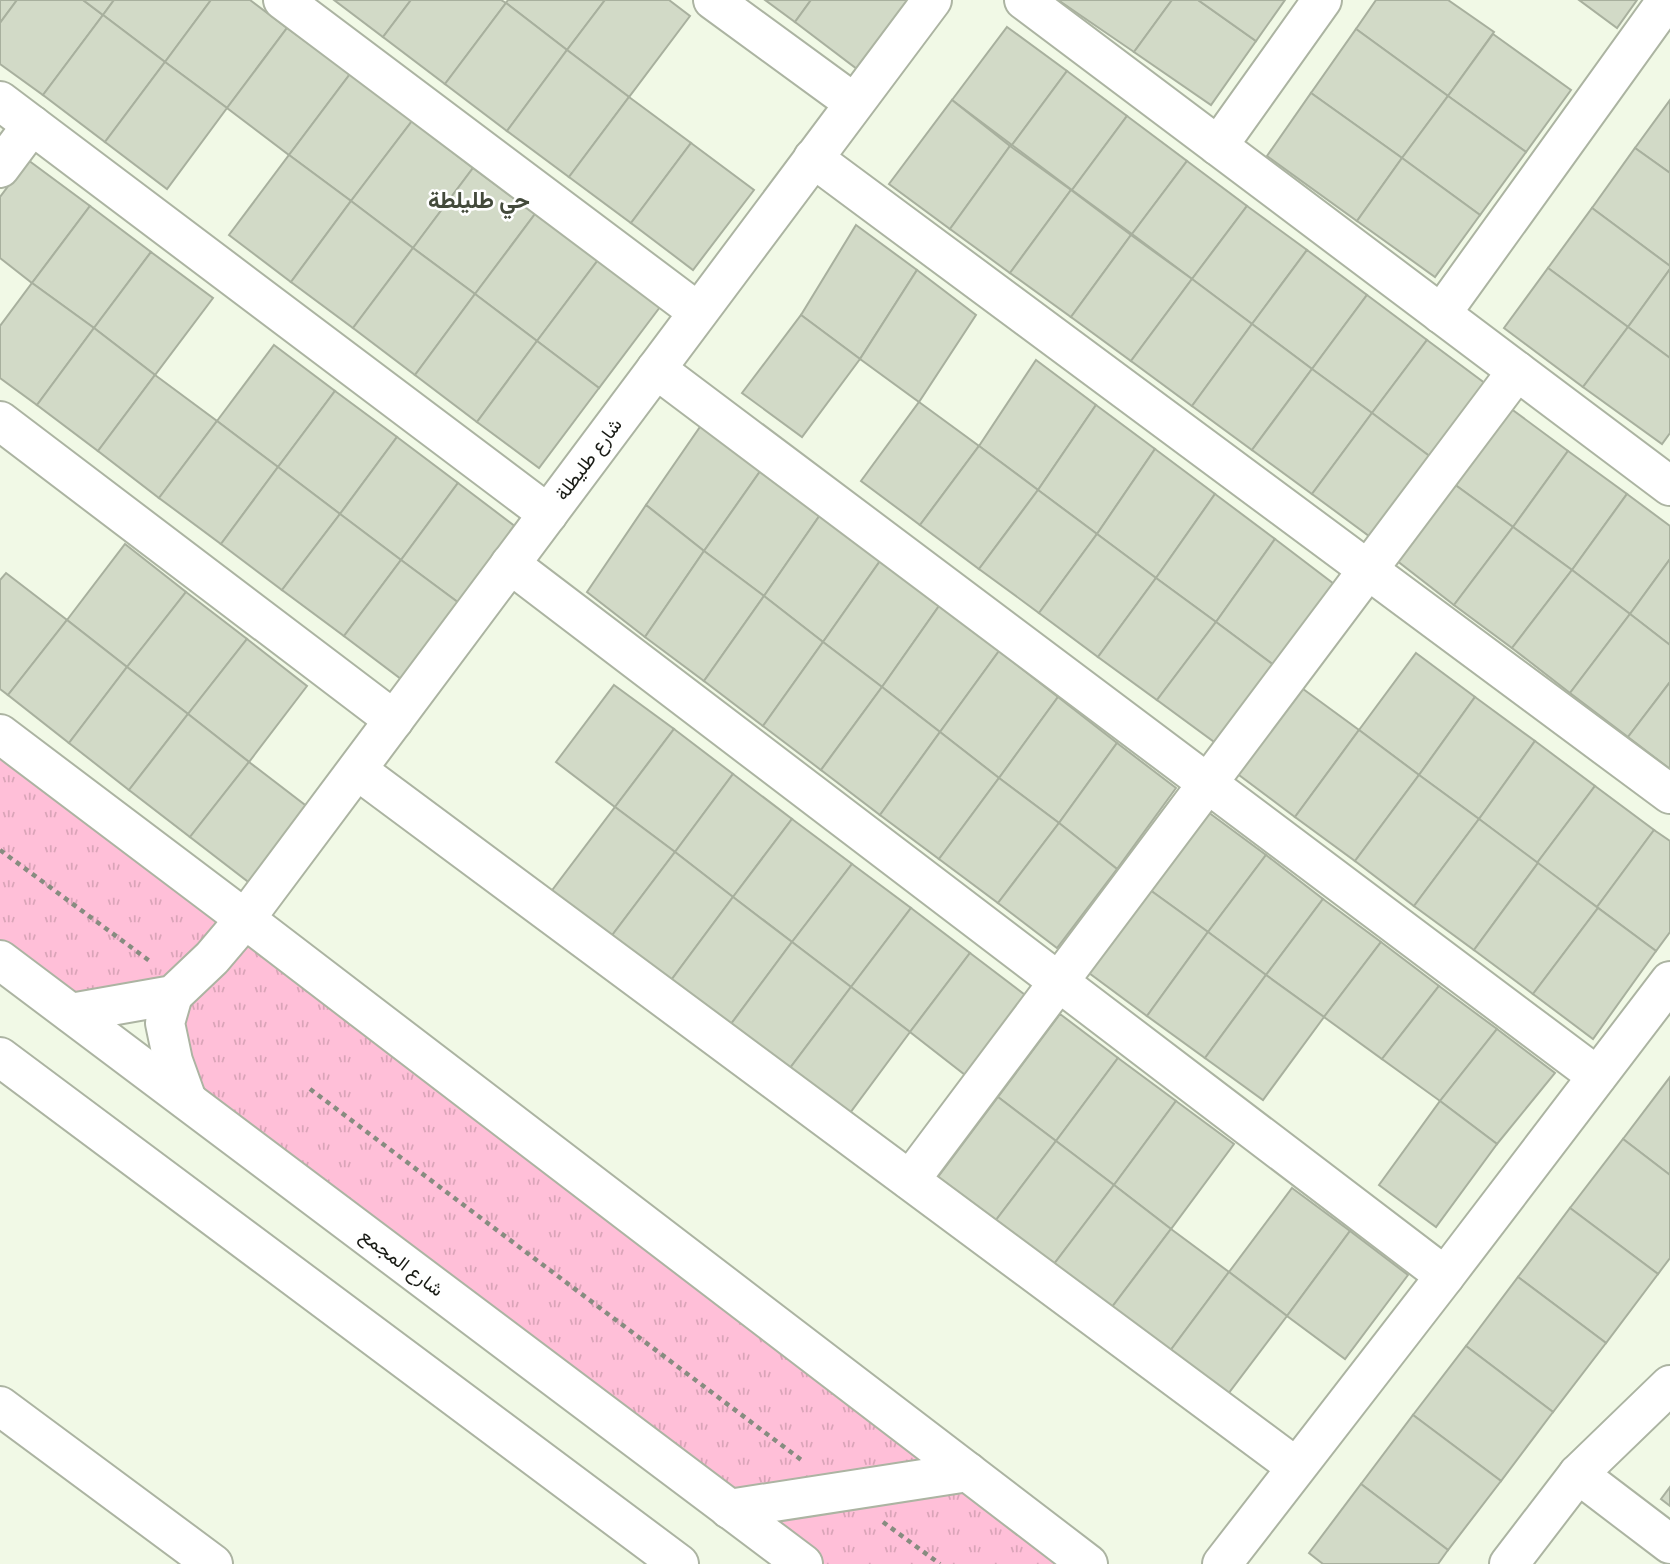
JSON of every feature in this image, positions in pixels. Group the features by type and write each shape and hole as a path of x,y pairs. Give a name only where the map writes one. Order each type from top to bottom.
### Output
{"street":[{"path":"283,0 698,312"},
{"path":"713,0 854,103"},
{"name":"شارع طليطلة","path":"177,990 212,958 245,919 932,0"},
{"path":"1024,0 1441,314 1666,474"},
{"path":"1218,146 1322,0"},
{"path":"1441,314 1667,0"},
{"path":"0,101 548,514"},
{"path":"0,168 32,125"},
{"path":"813,158 1670,794"},
{"path":"656,369 1597,1076"},
{"path":"909,1180 1517,370"},
{"path":"0,421 394,720"},
{"path":"510,564 1445,1276"},
{"path":"0,734 1088,1564"},
{"path":"357,770 1297,1467"},
{"name":"شارع المجمع","path":"0,960 803,1564"},
{"path":"1222,1564 1670,981"},
{"path":"71,1013 177,990"},
{"path":"177,990 165,1023 173,1061 187,1100"},
{"path":"0,1058 679,1564"},
{"path":"1509,1564 1578,1474 1670,1385"},
{"path":"0,1406 213,1564"},
{"path":"729,1509 968,1472"},
{"path":"1578,1474 1670,1544"}],"path":[{"path":"0,850 177,990"},
{"path":"310,1089 940,1564"}],"green space":[{"path":"0,738 238,922 169,990 72,1007 0,953"},
{"path":"245,919 1091,1564 804,1564 187,1100 173,995"}],"building":[{"path":"0,0 17,0 0,23"},
{"path":"17,0 83,0 103,15 43,95 0,64 0,23"},
{"path":"83,0 114,0 103,15"},
{"path":"114,0 211,0 165,62 103,15"},
{"path":"211,0 250,0 287,28 227,108 165,62"},
{"path":"334,0 411,0 383,37"},
{"path":"411,0 501,0 506,3 445,84 383,37"},
{"path":"508,0 605,0 567,50 506,3"},
{"path":"605,0 669,0 690,16 629,97 567,50"},
{"path":"765,0 811,0 795,22"},
{"path":"811,0 908,0 857,69 795,22"},
{"path":"1058,0 1172,0 1134,52"},
{"path":"1172,0 1198,0 1256,41 1211,105 1134,52"},
{"path":"1198,0 1285,0 1256,41"},
{"path":"1376,0 1448,0 1494,32 1448,96 1356,29"},
{"path":"1579,0 1637,0 1617,28"},
{"path":"506,3 567,50 507,131 445,84"},
{"path":"103,15 165,62 105,142 43,95"},
{"path":"1007,27 1067,71 1012,145 952,100"},
{"path":"287,28 350,74 289,155 227,108"},
{"path":"1356,29 1448,96 1402,158 1311,93"},
{"path":"1493,34 1571,90 1526,152 1448,96"},
{"path":"567,50 629,97 569,177 507,131"},
{"path":"165,62 227,108 167,189 105,142"},
{"path":"1067,71 1127,116 1072,190 1012,145"},
{"path":"350,74 412,121 351,201 289,155"},
{"path":"1311,93 1402,158 1357,221 1267,156"},
{"path":"1448,96 1526,152 1480,215 1402,158"},
{"path":"629,97 691,143 631,223 569,177"},
{"path":"952,100 1010,146 950,229 889,184"},
{"path":"1670,100 1670,173 1635,148"},
{"path":"1127,116 1187,161 1132,234 1072,190"},
{"path":"412,121 473,168 413,248 351,201"},
{"path":"691,143 754,190 693,270 631,223"},
{"path":"1010,146 1071,190 1010,273 950,229"},
{"path":"1635,148 1670,173 1670,266 1592,208"},
{"path":"289,155 351,201 291,282 229,235"},
{"path":"1402,158 1480,215 1435,277 1357,221"},
{"path":"28,160 90,206 32,283 0,258 0,197"},
{"path":"1187,161 1247,206 1192,279 1132,234"},
{"path":"473,168 535,214 475,294 413,248"},
{"path":"1071,190 1131,235 1071,317 1010,273"},
{"path":"351,201 413,248 353,328 291,282"},
{"path":"90,206 151,252 94,328 32,283"},
{"path":"1247,206 1307,250 1252,324 1192,279"},
{"path":"1592,208 1670,266 1628,327 1548,268"},
{"path":"535,214 598,260 537,341 475,294"},
{"path":"856,225 917,270 860,359 801,315"},
{"path":"1131,235 1192,279 1131,361 1071,317"},
{"path":"413,248 475,294 415,375 353,328"},
{"path":"1307,250 1367,295 1312,369 1252,324"},
{"path":"151,252 213,298 155,375 94,328"},
{"path":"598,260 660,307 599,388 537,341"},
{"path":"1548,268 1628,327 1583,387 1504,328"},
{"path":"1670,269 1670,358 1628,327"},
{"path":"917,270 976,315 919,402 860,359"},
{"path":"1192,279 1252,324 1192,406 1131,361"},
{"path":"32,283 94,328 37,405 0,378 0,326"},
{"path":"475,294 537,341 477,422 415,375"},
{"path":"1367,295 1427,340 1372,413 1312,369"},
{"path":"801,315 860,359 802,437 742,393"},
{"path":"1252,324 1312,369 1252,450 1192,406"},
{"path":"1628,327 1670,358 1670,433 1662,444 1583,387"},
{"path":"94,328 155,375 98,451 37,405"},
{"path":"1427,340 1486,384 1432,458 1372,413"},
{"path":"537,341 599,388 539,468 477,422"},
{"path":"274,345 335,391 278,467 217,421"},
{"path":"1036,360 1096,405 1038,490 979,446"},
{"path":"1312,369 1372,413 1312,494 1252,450"},
{"path":"155,375 217,421 159,498 98,451"},
{"path":"335,391 397,437 340,514 278,467"},
{"path":"919,402 979,446 920,525 861,481"},
{"path":"1096,405 1155,449 1097,534 1038,490"},
{"path":"1510,408 1568,451 1513,527 1454,484"},
{"path":"1372,413 1432,458 1373,539 1312,494"},
{"path":"217,421 278,467 221,544 159,498"},
{"path":"702,424 761,470 704,551 646,505"},
{"path":"397,437 458,483 401,560 340,514"},
{"path":"979,446 1038,490 979,569 920,525"},
{"path":"1155,449 1215,494 1156,578 1097,534"},
{"path":"1568,451 1627,494 1572,570 1513,527"},
{"path":"278,467 340,514 282,590 221,544"},
{"path":"761,470 820,515 764,596 704,551"},
{"path":"458,483 520,530 463,606 401,560"},
{"path":"1454,484 1513,527 1454,605 1396,560"},
{"path":"1038,490 1097,534 1039,613 979,569"},
{"path":"1215,494 1275,539 1216,622 1156,578"},
{"path":"1627,494 1670,526 1670,559 1630,614 1572,570"},
{"path":"646,505 704,551 645,637 587,592"},
{"path":"340,514 401,560 344,636 282,590"},
{"path":"820,515 880,561 823,642 764,596"},
{"path":"1513,527 1572,570 1512,648 1454,605"},
{"path":"1097,534 1156,578 1098,657 1039,613"},
{"path":"1275,539 1334,584 1275,666 1216,622"},
{"path":"125,544 186,592 127,667 67,620"},
{"path":"704,551 764,596 704,681 645,637"},
{"path":"1670,559 1670,645 1630,614"},
{"path":"401,560 463,606 405,682 344,636"},
{"path":"880,561 939,606 882,687 823,642"},
{"path":"1572,570 1630,614 1570,693 1512,648"},
{"path":"6,573 67,620 8,695 0,689 0,580"},
{"path":"1156,578 1216,622 1157,700 1098,657"},
{"path":"186,592 247,639 188,714 127,667"},
{"path":"764,596 823,642 763,726 704,681"},
{"path":"939,606 999,651 940,732 882,687"},
{"path":"1630,614 1670,645 1670,682 1628,737 1570,693"},
{"path":"67,620 127,667 69,743 8,695"},
{"path":"1216,622 1275,666 1217,744 1157,700"},
{"path":"247,639 307,686 249,762 188,714"},
{"path":"823,642 882,687 821,770 763,726"},
{"path":"999,651 1058,697 999,778 940,732"},
{"path":"1416,653 1475,697 1419,775 1359,730"},
{"path":"127,667 188,714 129,790 69,743"},
{"path":"1670,682 1670,769 1628,737"},
{"path":"614,685 674,729 615,807 556,762"},
{"path":"1299,686 1359,730 1295,817 1235,772"},
{"path":"882,687 940,732 880,815 821,770"},
{"path":"1058,697 1117,743 1059,823 999,778"},
{"path":"1475,697 1535,741 1479,819 1419,775"},
{"path":"188,714 249,762 190,837 129,790"},
{"path":"674,729 733,774 675,852 615,807"},
{"path":"1359,730 1419,775 1355,861 1295,817"},
{"path":"940,732 999,778 939,859 880,815"},
{"path":"1535,741 1595,786 1537,863 1479,819"},
{"path":"1117,743 1176,788 1117,869 1059,823"},
{"path":"249,762 309,808 251,884 190,837"},
{"path":"733,774 792,819 733,897 675,852"},
{"path":"1419,775 1479,819 1414,906 1355,861"},
{"path":"999,778 1059,823 998,903 939,859"},
{"path":"1595,786 1654,830 1597,907 1537,863"},
{"path":"615,807 675,852 610,938 550,893"},
{"path":"1208,812 1266,855 1208,932 1150,890"},
{"path":"792,819 852,864 792,942 733,897"},
{"path":"1479,819 1538,863 1474,950 1414,906"},
{"path":"1059,823 1117,869 1057,948 998,903"},
{"path":"1654,830 1670,841 1670,932 1656,951 1597,907"},
{"path":"675,852 733,897 669,983 610,938"},
{"path":"1266,855 1323,899 1266,975 1208,932"},
{"path":"1538,863 1598,908 1533,994 1474,950"},
{"path":"852,864 911,908 851,987 792,942"},
{"path":"1150,890 1208,932 1147,1016 1089,973"},
{"path":"733,897 792,942 728,1028 669,983"},
{"path":"1323,899 1381,942 1324,1017 1266,975"},
{"path":"911,908 970,953 910,1032 851,987"},
{"path":"1598,908 1656,951 1593,1039 1533,994"},
{"path":"1208,932 1266,975 1205,1058 1147,1016"},
{"path":"792,942 851,987 787,1072 728,1028"},
{"path":"1381,942 1439,986 1382,1059 1324,1017"},
{"path":"970,953 1029,998 969,1078 910,1032"},
{"path":"1266,975 1324,1017 1263,1100 1205,1058"},
{"path":"1439,986 1497,1029 1440,1101 1382,1059"},
{"path":"851,987 910,1032 847,1117 787,1072"},
{"path":"1060,1014 1118,1058 1056,1141 998,1097"},
{"path":"1497,1029 1555,1073 1497,1144 1440,1101"},
{"path":"1118,1058 1176,1101 1114,1185 1056,1141"},
{"path":"1670,1077 1670,1175 1623,1139"},
{"path":"998,1097 1056,1141 996,1220 938,1177"},
{"path":"1176,1101 1234,1144 1171,1229 1114,1185"},
{"path":"1440,1101 1497,1144 1436,1227 1379,1185"},
{"path":"1623,1139 1670,1175 1670,1258 1658,1274 1570,1208"},
{"path":"1056,1141 1114,1185 1054,1264 996,1220"},
{"path":"1114,1185 1171,1229 1112,1307 1054,1264"},
{"path":"1292,1188 1350,1231 1287,1316 1229,1272"},
{"path":"1570,1208 1658,1274 1606,1343 1518,1277"},
{"path":"1171,1229 1229,1272 1170,1351 1112,1307"},
{"path":"1350,1231 1408,1275 1345,1359 1287,1316"},
{"path":"1229,1272 1287,1316 1228,1394 1170,1351"},
{"path":"1518,1277 1606,1343 1553,1412 1466,1346"},
{"path":"1466,1346 1553,1412 1501,1481 1413,1415"},
{"path":"1413,1415 1501,1481 1448,1550 1361,1484"},
{"path":"1361,1484 1448,1550 1438,1564 1323,1564 1309,1553"},
{"path":"1670,1487 1670,1506 1661,1499"}],"district":[{"name":"حي طليلطة","path":"479,200"}]}
